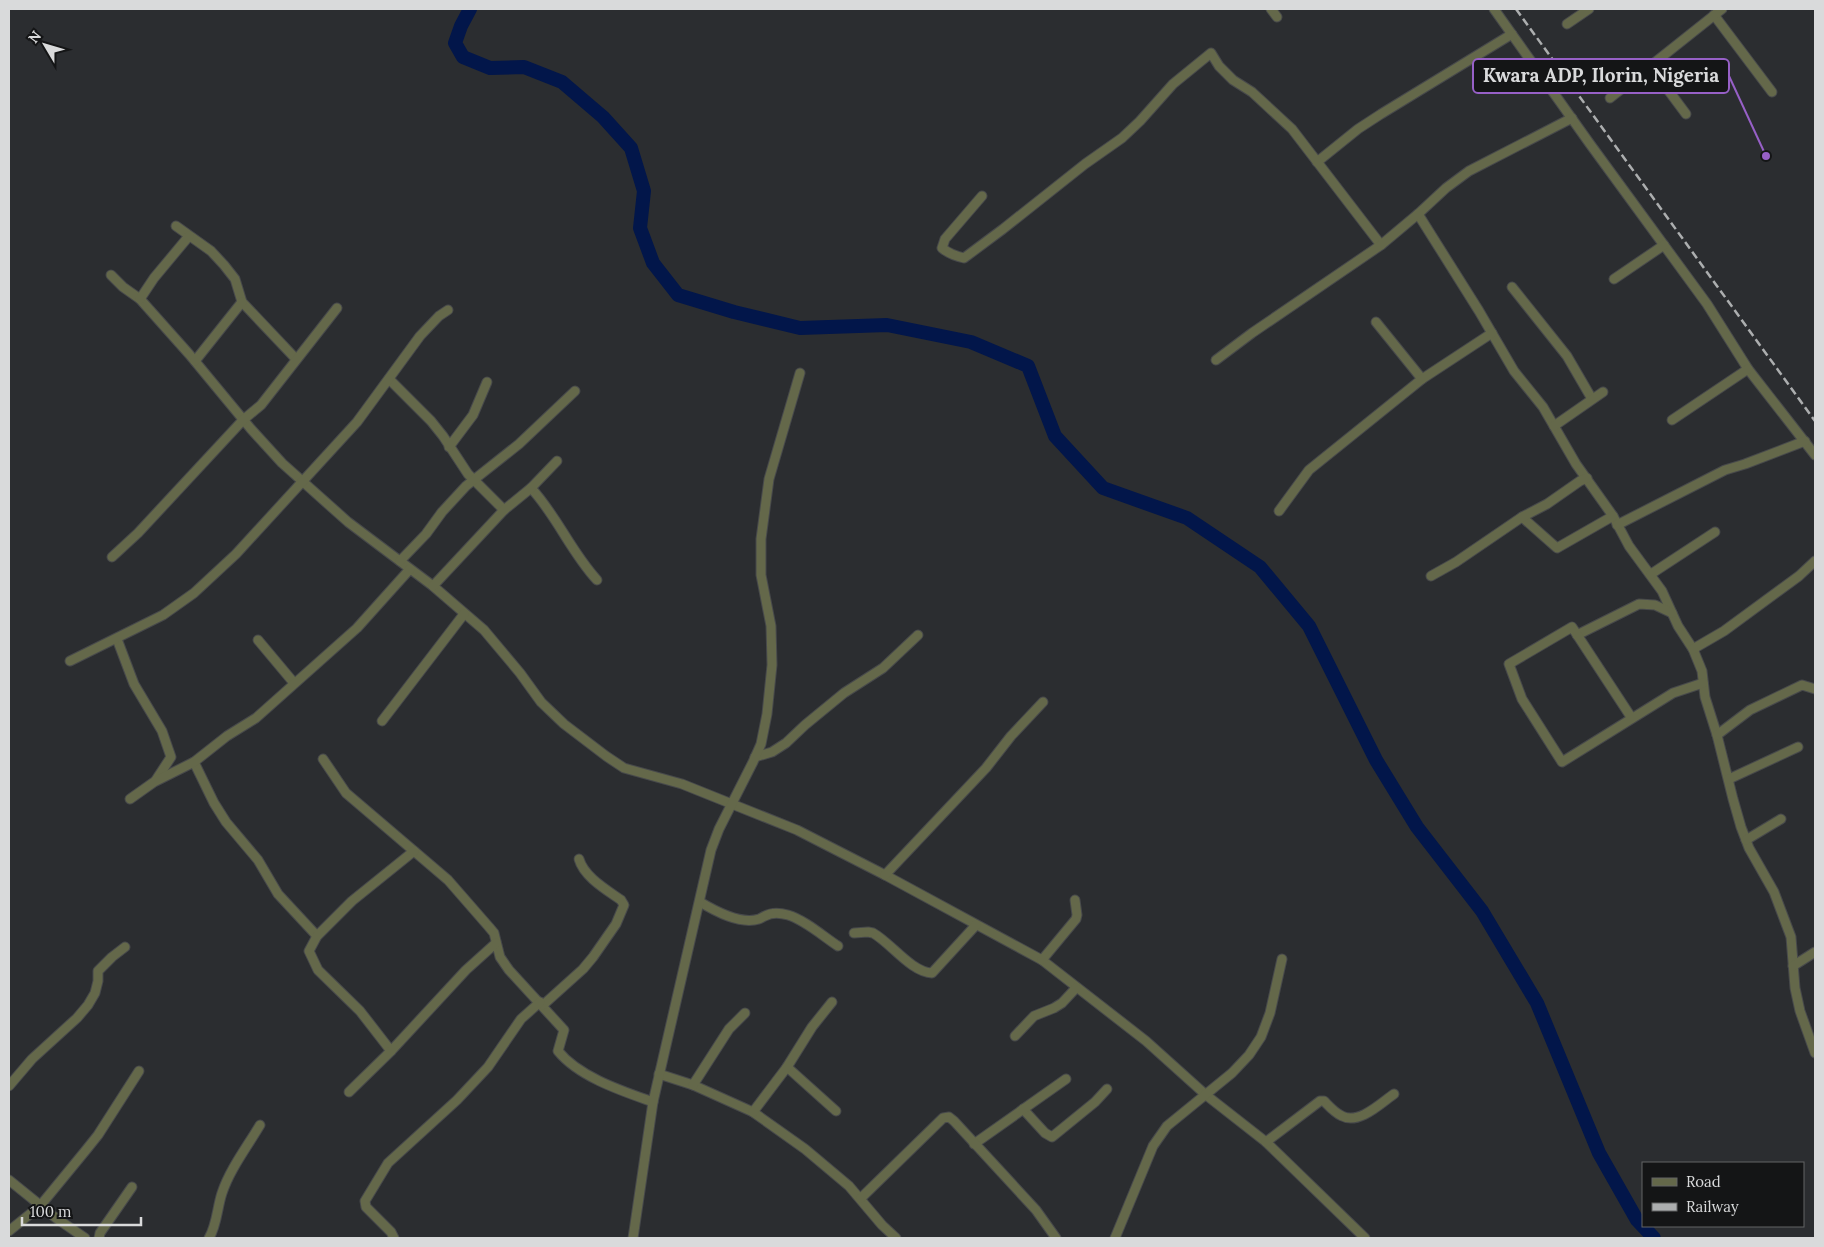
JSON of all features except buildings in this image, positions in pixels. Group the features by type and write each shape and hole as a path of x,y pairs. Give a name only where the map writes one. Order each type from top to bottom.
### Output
{"street":[{"path":"1271,9 1277,18"},
{"path":"1494,9 1707,304 1748,369 1815,455"},
{"path":"1568,24 1589,9"},
{"path":"1610,98 1718,12 1772,92"},
{"path":"1317,162 1358,129 1512,34"},
{"path":"982,196 945,239 942,248 947,252 964,258 1003,229 1084,164 1122,138 1173,84 1211,53 1219,66 1233,80 1252,92 1292,129 1381,245"},
{"path":"1651,66 1686,114"},
{"path":"1216,360 1252,333 1381,245 1446,188 1469,171 1572,118"},
{"path":"1418,214 1514,371 1531,391 1576,464 1613,516 1629,546 1662,591 1678,626 1693,648 1702,670 1705,697 1729,779 1732,799 1746,840 1774,892 1791,938 1800,1010 1815,1053"},
{"path":"176,226 211,251 224,265 235,279 242,302 296,359"},
{"path":"140,299 154,278 189,236"},
{"path":"1614,279 1664,245"},
{"path":"111,275 123,287 140,299 282,463 348,522 433,586 464,614 494,642 541,702 564,724 624,768 682,784 797,830 1042,960 1146,1042 1206,1095 1266,1142 1365,1238"},
{"path":"1512,287 1567,356 1592,399"},
{"path":"195,361 242,302"},
{"path":"112,557 138,532 243,420 261,405 337,308"},
{"path":"70,661 164,614 194,593 236,554 357,422 420,336 439,316 448,310"},
{"path":"1376,322 1422,379"},
{"path":"1279,512 1309,470 1422,379 1492,333"},
{"path":"1672,420 1748,369"},
{"path":"633,1238 652,1102 711,850 719,829 761,744 767,714 772,665 770,626 761,575 761,539 769,479 800,373"},
{"path":"389,379 431,421 473,480 504,510"},
{"path":"449,447 473,415 486,382"},
{"path":"400,562 426,534 442,512 473,480 519,444 574,391"},
{"path":"1554,426 1603,392"},
{"path":"1617,525 1725,470 1805,441"},
{"path":"433,586 504,510 557,461"},
{"path":"1431,576 1461,559 1522,517 1548,504 1587,478"},
{"path":"530,488 549,510 580,559 598,580"},
{"path":"1522,517 1557,548 1613,516"},
{"path":"1651,574 1715,532"},
{"path":"1693,648 1724,631 1799,576 1815,561"},
{"path":"130,800 154,782 194,762 227,736 256,718 357,628 410,569"},
{"path":"1577,634 1639,604 1656,605 1672,613"},
{"path":"382,721 464,614"},
{"path":"1631,717 1572,627 1509,664 1522,699 1562,762 1673,692 1703,683"},
{"path":"755,758 772,752 786,743 844,693 883,668 918,635"},
{"path":"117,639 134,684 162,731 171,757 154,782"},
{"path":"258,640 294,683"},
{"path":"1717,736 1737,718 1760,705 1802,685 1815,689"},
{"path":"885,875 986,768 1011,736 1043,702"},
{"path":"1729,779 1798,747"},
{"path":"323,759 346,793 448,880 494,933 500,958 564,1030 558,1052 563,1058 604,1083 652,1102"},
{"path":"194,762 214,803 226,822 258,860 278,894 317,936"},
{"path":"1746,840 1781,819"},
{"path":"391,1051 360,1011 318,970 309,952 317,936 352,901 414,851"},
{"path":"394,1238 387,1228 366,1207 365,1201 388,1163 457,1100 488,1067 521,1019 583,969 594,957 623,910 624,905 621,900 586,873 580,865 579,859"},
{"path":"1042,960 1076,919 1076,900"},
{"path":"700,902 714,910 746,921 759,919 774,913 790,916 838,946"},
{"path":"854,933 873,933 909,963 926,973 932,973 976,925"},
{"path":"349,1092 391,1051 466,970 496,943"},
{"path":"9,1086 32,1059 77,1018 88,1005 96,993 98,971 125,947"},
{"path":"1793,966 1815,952"},
{"path":"1115,1238 1153,1146 1167,1126 1232,1073 1249,1055 1261,1037 1270,1013 1282,959"},
{"path":"1015,1036 1034,1016 1062,1003 1076,988"},
{"path":"753,1112 832,1002"},
{"path":"693,1085 729,1029 746,1013"},
{"path":"787,1067 836,1111"},
{"path":"9,1231 40,1206 98,1135 139,1071"},
{"path":"659,1074 693,1085 753,1112 806,1149 861,1198 882,1225 896,1238"},
{"path":"974,1144 1066,1079"},
{"path":"1024,1109 1045,1133 1052,1137 1095,1102 1107,1089"},
{"path":"1266,1142 1320,1101 1324,1101 1341,1116 1355,1118 1362,1116 1394,1094"},
{"path":"861,1198 942,1118 949,1117 1036,1210 1056,1238"},
{"path":"209,1238 213,1232 228,1179 260,1126"},
{"path":"9,1180 82,1238"},
{"path":"99,1238 100,1233 132,1187"}],"waterway":[{"path":"470,9 455,43 463,57 490,68 524,67 562,82 603,117 631,148 644,191 640,228 653,263 678,295 734,312 800,328 887,325 971,342 1028,366 1055,436 1103,488 1187,518 1260,567 1309,626 1376,760 1417,827 1482,911 1537,1003 1599,1153 1637,1220 1642,1225"},
{"path":"1644,1227 1654,1238"}],"railway":[{"path":"1516,9 1815,421"}],"place":[{"name":"Kwara ADP, Ilorin, Nigeria","path":"1766,156"}]}
